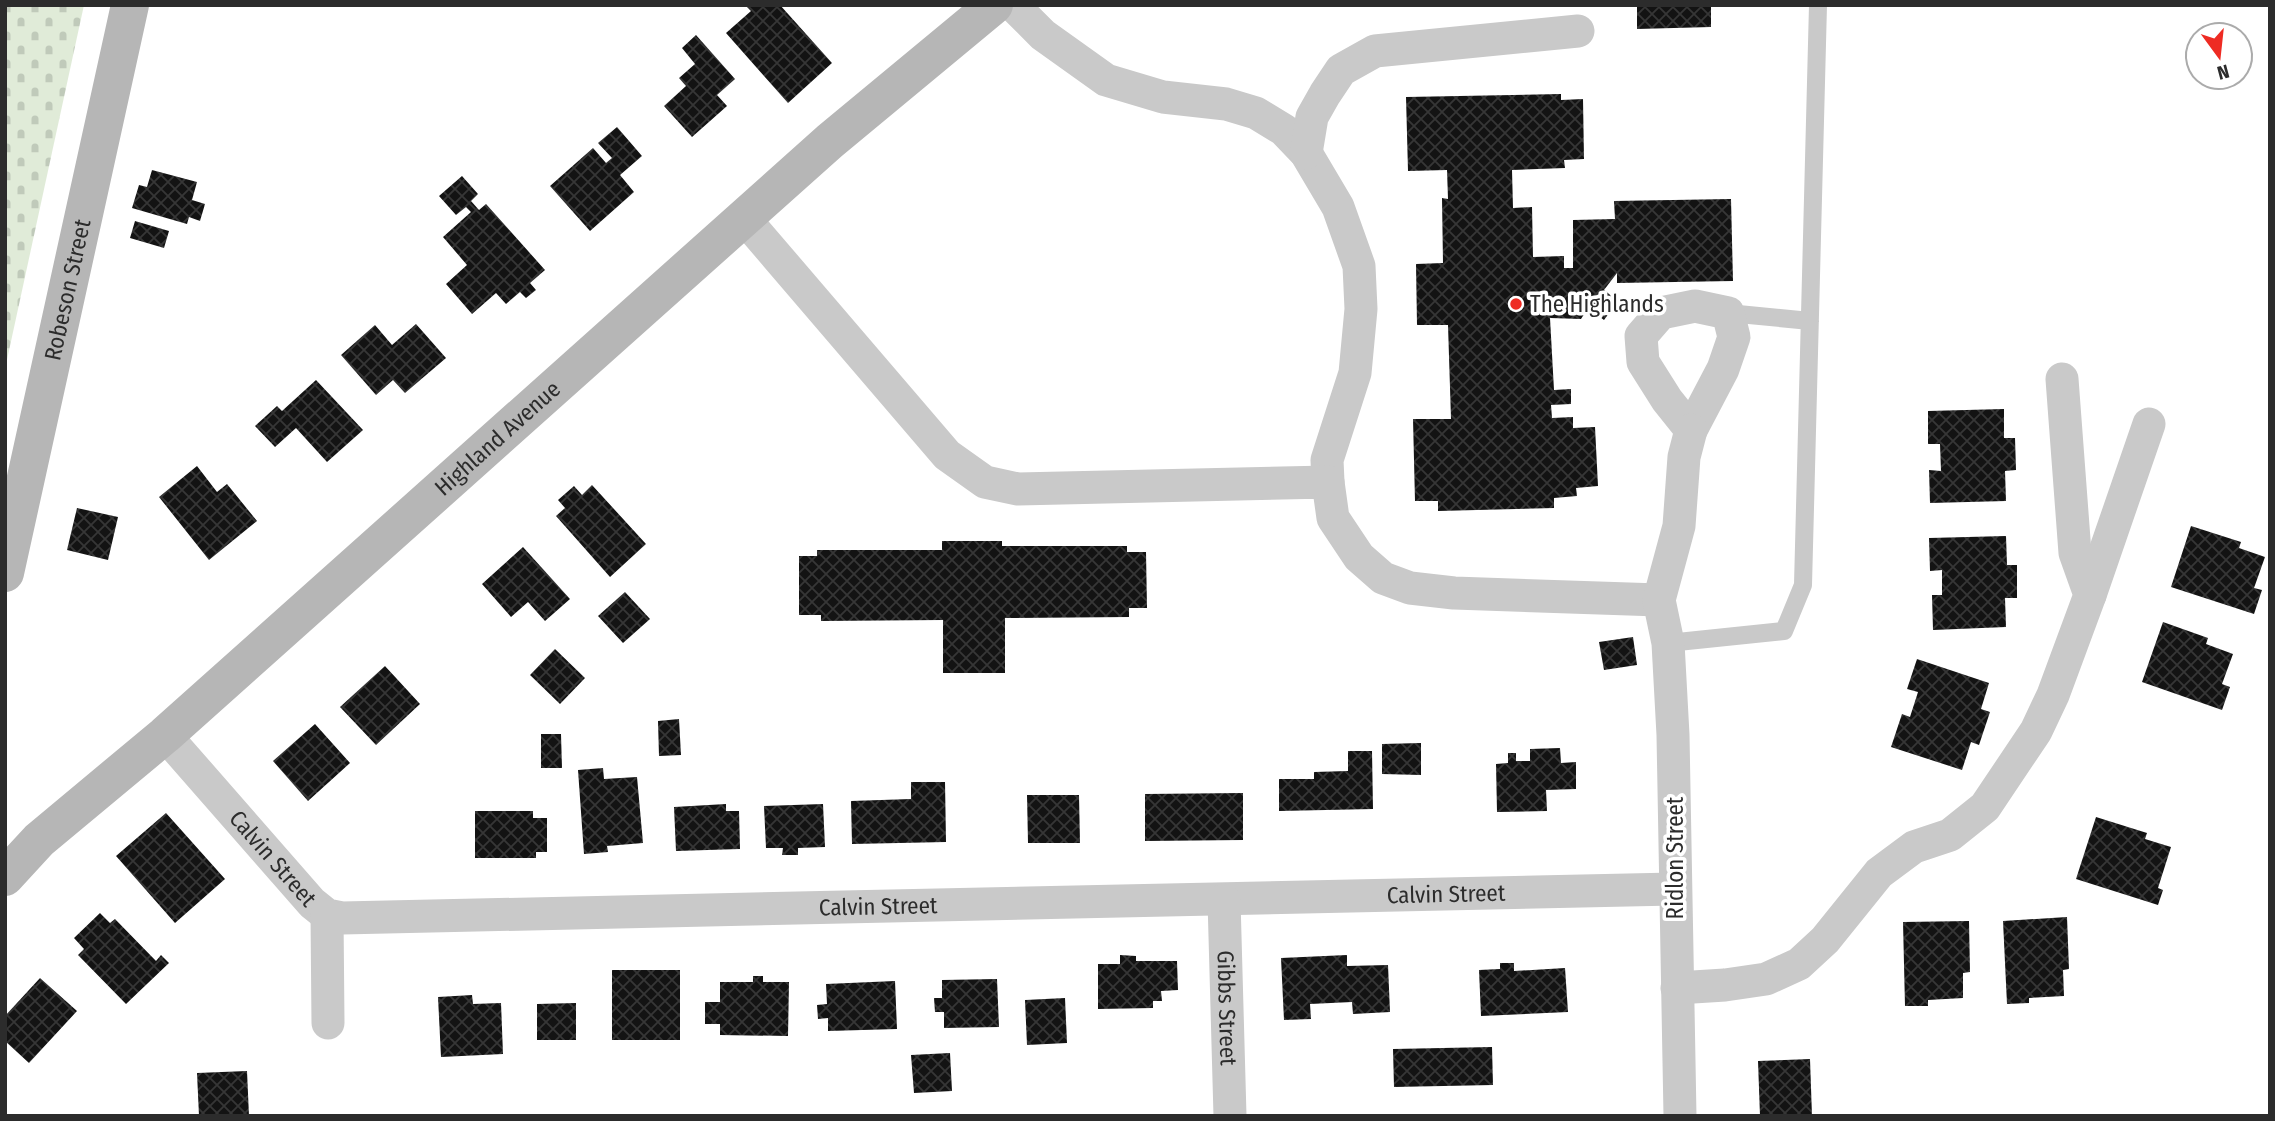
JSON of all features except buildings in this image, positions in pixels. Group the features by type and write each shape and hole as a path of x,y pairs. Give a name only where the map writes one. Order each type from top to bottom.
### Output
{"street":[{"name":"Robeson Street","path":"5,573 130,5"},
{"name":"Highland Avenue","path":"5,877 39,840 165,735 830,141 994,5"},
{"path":"1013,5 1044,35 1106,80 1163,97 1226,104 1256,113 1284,130 1306,153 1338,207 1359,266 1361,309 1354,373 1327,460 1333,518 1359,557 1383,578 1410,588 1454,593 1659,600 1679,526 1684,457 1691,430 1723,369 1734,337 1728,313 1695,306 1661,313 1641,336 1643,362 1667,400 1691,430"},
{"path":"1306,153 1312,117 1325,93 1341,71 1375,51 1578,31"},
{"path":"744,218 947,455 985,482 1018,489 1328,482"},
{"path":"2062,379 2075,552 2090,595"},
{"path":"1677,988 1766,979 1799,964 1825,940 1878,873 1914,847 1950,835 1985,807 2036,731 2053,695 2148,424"},
{"name":"Ridlon Street","path":"1659,600 1668,643 1676,836 1674,889 1680,1116"},
{"name":"Calvin Street","path":"165,735 312,903 327,915 358,919 1674,889"},
{"name":"Gibbs Street","path":"1224,900 1230,1116"},
{"path":"327,915 328,1023"}],"lane":[{"path":"1668,643 1784,631 1803,584 1818,5"},
{"path":"1728,313 1810,321"}],"green space":[{"path":"5,5 84,5 5,369"}],"place":[{"name":"The Highlands","path":"1516,304"}]}
